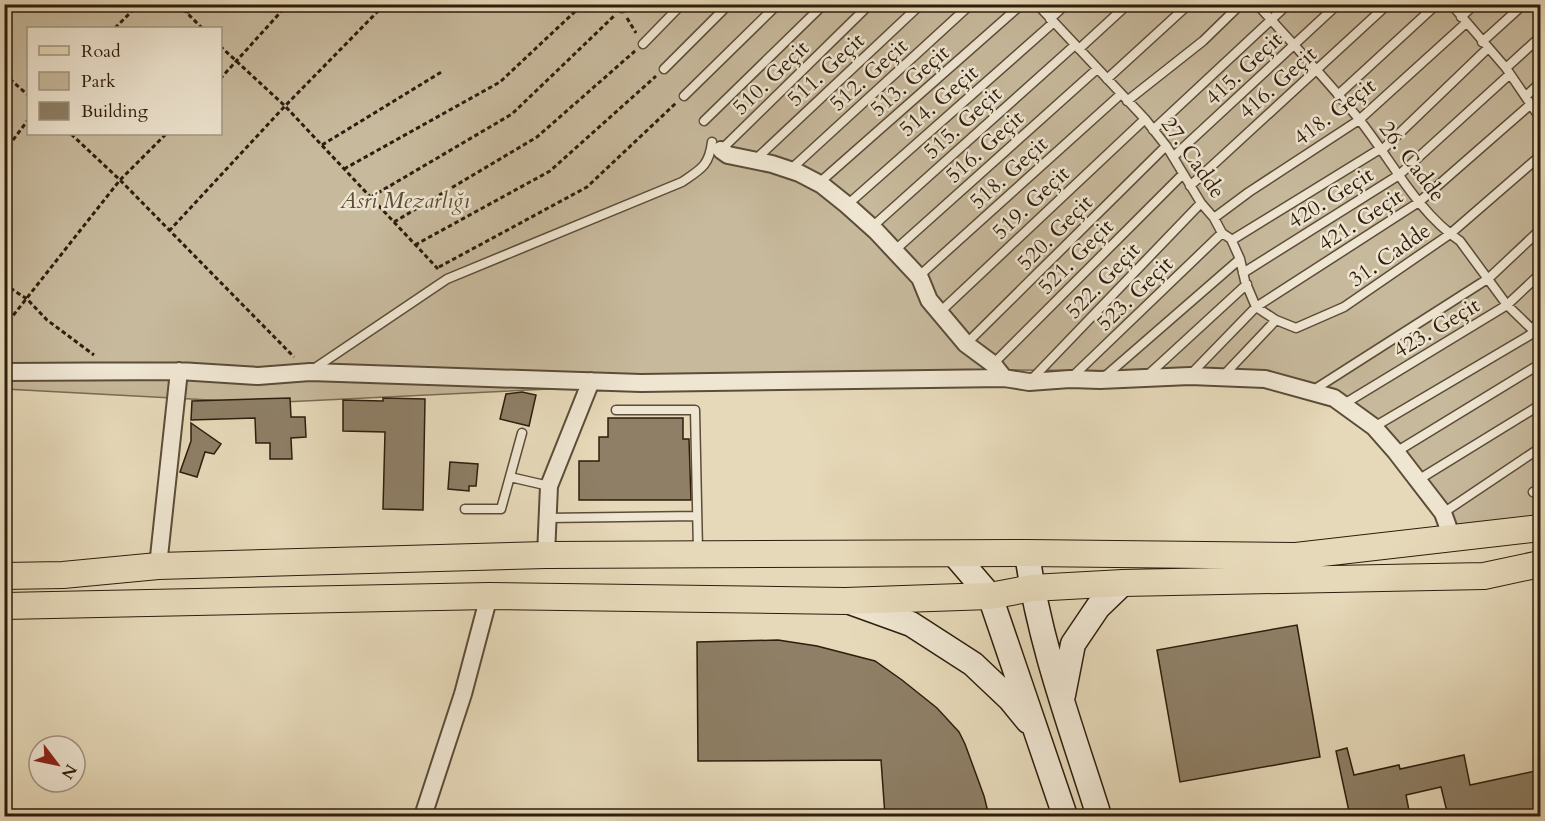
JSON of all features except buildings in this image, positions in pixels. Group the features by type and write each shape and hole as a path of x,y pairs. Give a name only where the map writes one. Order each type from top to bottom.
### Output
{"main road":[{"path":"4,576 63,575 158,566 546,555 1027,553 1296,556 1540,528"},
{"path":"4,606 489,596 845,600 990,596 1032,588 1123,583 1484,576 1540,564"}],"street":[{"path":"717,146 728,155 790,170 819,183 847,205 872,227 918,277 929,300 966,344 993,364 1004,378"},
{"path":"158,566 179,370"},
{"path":"4,372 179,370 258,376 310,372 641,383 1004,378 1029,382 1190,376 1265,379 1334,398 1374,427 1443,513 1452,538"},
{"path":"546,555 549,486 591,381"},
{"path":"1027,553 1032,588 1062,700 1099,816"},
{"path":"954,554 990,596 1065,816"},
{"path":"1062,700 1073,644 1098,607 1123,583"},
{"path":"423,816 463,694 489,596"},
{"path":"845,600 911,624 973,664 1010,699 1036,731"}],"lane":[{"path":"643,44 682,4"},
{"path":"664,69 729,4"},
{"path":"684,96 778,4"},
{"path":"704,121 825,4"},
{"name":"510. Geçit","path":"717,146 870,4"},
{"name":"511. Geçit","path":"754,160 921,4"},
{"name":"512. Geçit","path":"790,170 971,4"},
{"name":"513. Geçit","path":"819,183 1022,4"},
{"name":"27. Cadde","path":"1037,4 1145,119 1166,146 1201,203 1222,232 1232,240 1256,307"},
{"name":"514. Geçit","path":"847,205 1052,21 1066,4"},
{"name":"515. Geçit","path":"872,227 1128,4"},
{"path":"1107,79 1189,4"},
{"name":"518. Geçit","path":"918,277 1124,97 1203,41 1241,4"},
{"name":"26. Cadde","path":"1257,4 1359,120 1419,202 1460,242 1507,305 1536,333"},
{"path":"1154,130 1288,4"},
{"name":"415. Geçit","path":"1173,157 1338,4"},
{"name":"416. Geçit","path":"1190,186 1388,4"},
{"path":"1338,95 1437,4"},
{"path":"1451,4 1508,71 1540,118"},
{"name":"418. Geçit","path":"1214,218 1249,192 1359,120 1464,20 1475,4"},
{"path":"1232,240 1381,150 1524,4"},
{"name":"420. Geçit","path":"1244,273 1399,175 1508,71 1540,37"},
{"name":"516. Geçit","path":"894,251 1098,69"},
{"name":"421. Geçit","path":"1190,376 1256,307 1419,202 1528,100 1540,83"},
{"name":"519. Geçit","path":"940,312 1145,119"},
{"path":"310,372 447,279 682,182 705,166 717,146"},
{"name":"520. Geçit","path":"966,344 1166,146"},
{"name":"31. Cadde","path":"1276,320 1296,328 1344,307 1450,234 1540,156"},
{"name":"521. Geçit","path":"993,364 1183,174"},
{"name":"522. Geçit","path":"1029,382 1201,203"},
{"path":"1312,391 1489,278 1540,230"},
{"name":"523. Geçit","path":"1070,379 1222,232"},
{"name":"523. Geçit","path":"1100,381 1240,260"},
{"name":"423. Geçit","path":"1344,405 1507,305 1540,274"},
{"path":"1145,378 1247,284"},
{"path":"1223,377 1276,320 1256,307"},
{"path":"1374,427 1536,333 1540,321"},
{"path":"1396,452 1540,364"},
{"path":"1418,480 1540,405"},
{"path":"616,410 695,410 698,554"},
{"path":"465,509 501,509 522,433"},
{"path":"1443,513 1540,448"},
{"path":"510,477 549,486"},
{"path":"548,518 697,516"}],"path":[{"path":"116,27 139,4"},
{"path":"178,4 201,27"},
{"path":"186,13 195,4"},
{"path":"222,78 288,4"},
{"path":"169,231 285,106 385,4"},
{"path":"344,169 500,82 583,4"},
{"path":"370,197 512,114 624,6"},
{"path":"394,222 537,137 643,44"},
{"path":"222,48 285,106 447,279"},
{"path":"415,245 550,171 664,69"},
{"path":"322,146 443,71"},
{"path":"4,74 27,93"},
{"path":"437,268 587,187 684,96"},
{"path":"4,152 27,121"},
{"path":"72,135 120,180 310,372"},
{"path":"4,327 120,180 165,135"},
{"path":"4,284 27,299 47,320 117,372"}],"green space":[{"name":"Asri Mezarlığı","path":"4,5 1540,5 1540,517 1453,536 1374,424 1335,397 1143,371 1013,370 836,375 263,403 5,389"}]}
